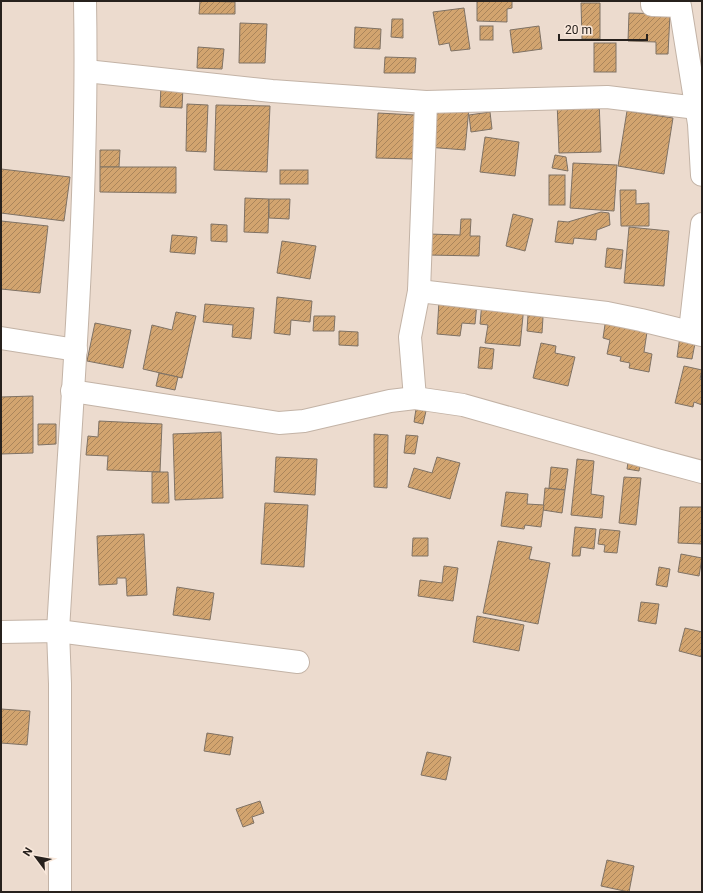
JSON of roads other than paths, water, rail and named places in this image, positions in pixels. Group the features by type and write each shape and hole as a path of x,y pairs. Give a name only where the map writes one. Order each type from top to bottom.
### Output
{"street":[{"path":"60,892 60,684 58,631 72,390 81,267 86,71 85,1"},
{"path":"652,1 652,5 680,6 697,108 702,175"},
{"path":"86,71 272,91 426,102 607,97 697,108"},
{"path":"415,398 410,337 419,291 426,102"},
{"path":"419,291 607,313 696,333 702,224"},
{"path":"1,338 76,350"},
{"path":"72,390 279,423 304,421 390,401 415,398 462,405 702,472"},
{"path":"1,632 58,631 298,662"}]}
